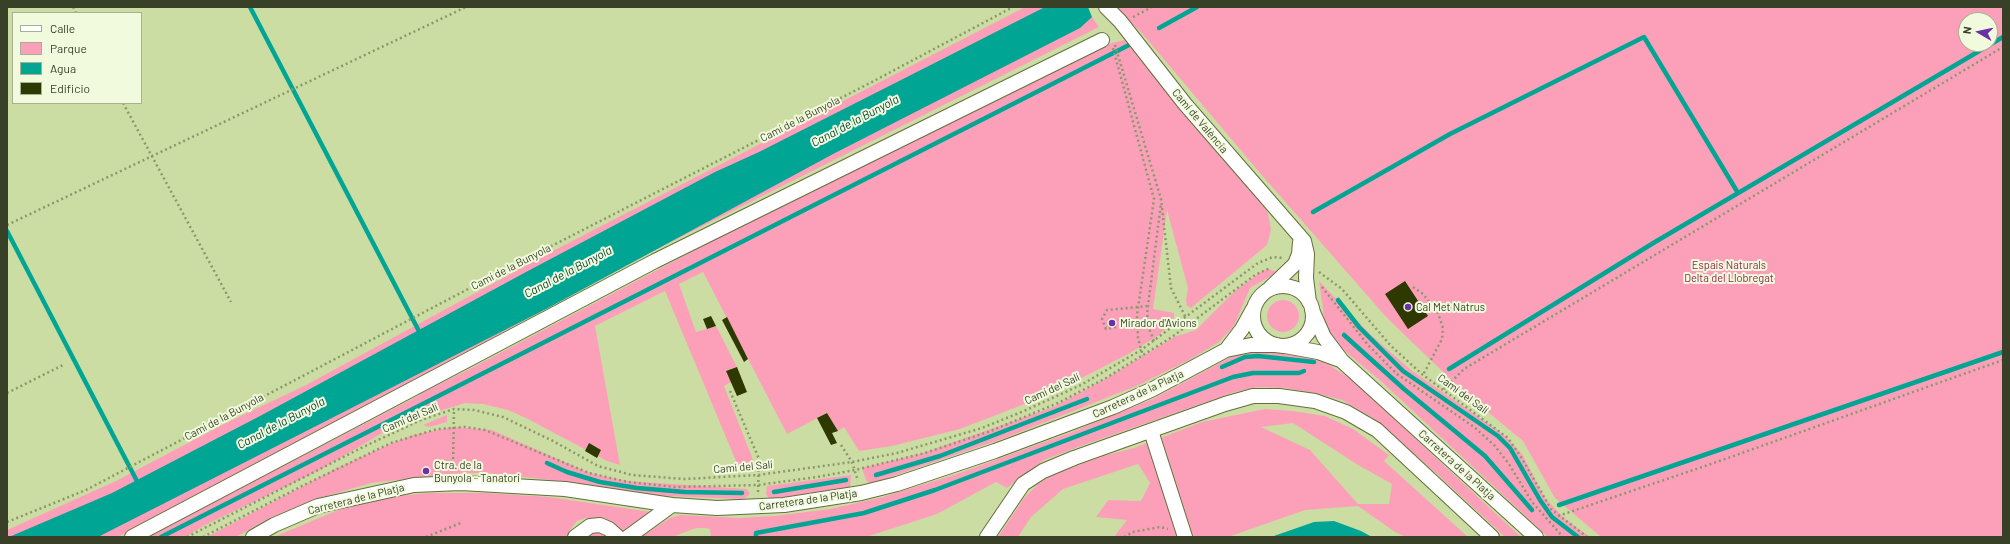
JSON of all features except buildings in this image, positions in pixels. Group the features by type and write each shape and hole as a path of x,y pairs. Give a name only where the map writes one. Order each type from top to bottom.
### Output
{"street":[{"name":"Camí de València","path":"1110,12 1185,104 1304,241 1307,254 1306,278 1310,306"},
{"path":"132,537 655,261 1109,40"},
{"path":"1266,291 1274,288 1290,287 1304,296 1310,306 1312,318 1307,334 1298,342 1281,346 1269,342 1256,330 1253,313 1255,305 1266,291 1284,277 1295,264 1299,254 1300,243 1297,232"},
{"name":"Carretera de la Platja","path":"1226,350 1242,329 1255,305"},
{"name":"Carretera de la Platja","path":"1310,306 1324,337 1342,361 1536,537"},
{"name":"Carretera de la Platja","path":"253,537 274,525 318,506 414,485 454,483 565,489 672,505 717,508 784,506 861,493 896,484 995,451 1113,408 1153,389 1226,350 1251,345 1281,346 1318,352 1342,361"},
{"path":"987,537 1023,484 1043,471 1151,430 1253,396 1279,396 1315,401 1346,412 1377,430 1492,537"},
{"path":"1151,430 1184,535"},
{"path":"628,537 672,505"},
{"path":"575,537 590,526 600,525 609,529 618,537"}],"path":[{"path":"8,224 466,7"},
{"name":"Camí de la Bunyola","path":"7,522 86,490 418,315 870,83 1013,7"},
{"path":"1109,40 1161,199 1171,288 1186,318"},
{"path":"1109,40 1154,200 1137,315 1138,338 1143,356"},
{"path":"1444,389 1464,369 2003,47"},
{"path":"124,104 231,302"},
{"path":"1154,341 1149,325 1147,306 1161,199"},
{"name":"Camí del Salí","path":"187,537 354,452 421,420 454,409 474,410 503,417 553,440 598,466 614,472 685,479 758,475 852,462 896,453 982,428 1081,385 1141,350 1264,260 1273,257 1290,259"},
{"path":"203,537 310,482 391,443 426,432 454,427 474,428 492,432 566,464 601,476 628,482 687,487 758,485 855,470 932,451 988,432 1058,403 1143,356 1215,306 1255,274 1274,267"},
{"name":"Camí del Salí","path":"1318,272 1328,277 1342,289 1391,346 1423,375 1444,389 1508,438 1544,499 1558,516 1588,537"},
{"path":"1318,284 1368,345 1397,374 1474,427 1494,445 1509,464 1532,502 1563,537"},
{"path":"1413,287 1423,294 1438,313 1443,328 1442,339 1423,375"},
{"path":"1116,327 1106,329 1102,319 1107,310 1147,306"},
{"path":"1558,516 1711,464 2003,360"},
{"path":"7,393 65,364"},
{"path":"730,391 759,459 758,507"},
{"path":"453,476 454,409"},
{"path":"841,445 852,462 861,493"},
{"path":"426,537 463,522"},
{"path":"1124,537 1133,532 1160,527 1184,535"}],"green space":[{"path":"1025,7 1058,7 28,537 7,537 7,530 116,481 224,424 306,385 549,253"},
{"name":"Espais Naturals Delta del Llobregat","path":"1114,7 2003,7 2003,537 1601,537 1555,498 1523,441 1465,393 1387,318 1260,173 1140,31"},
{"path":"1092,17 1099,27 663,246 256,465 118,537 88,537 1079,21"},
{"path":"1128,39 1132,48 1136,46 1262,203 1268,213 1271,230 1267,245 1191,308 1187,306 1186,300 1188,288 1167,210 1153,309 1174,313 1174,320 1159,335 1130,353 1078,380 1035,400 960,429 892,446 859,451 844,427 838,431 827,413 787,434 703,272 679,284 696,332 716,326 737,367 726,371 731,382 724,386 755,465 738,466 665,291 595,326 620,465 607,461 508,410 483,404 465,403 411,420 389,429 318,471 205,525 185,537 147,537 733,230 1112,43"},
{"path":"1268,269 1278,272 1250,288 1234,326 1219,342 1191,359 1139,385 1005,438 870,484 866,480 862,468 920,454 1053,407 1107,378 1174,337 1196,330 1236,290 1262,271"},
{"path":"1319,281 1371,335 1411,370 1503,434 1522,454 1545,498 1564,518 1590,537 1548,537 1383,383 1340,347 1330,335 1325,323"},
{"path":"1280,300 1286,300 1296,307 1299,316 1298,322 1292,329 1286,332 1280,332 1270,325 1267,319 1267,313 1274,303"},
{"path":"1256,350 1303,356 1328,364 1352,380 1521,537 1505,537 1437,474 1373,418 1342,400 1285,388 1258,387 1235,392 1044,460 1007,488 996,482 937,514 866,537 711,537 710,529 696,528 672,537 641,537 670,518 680,515 739,518 774,516 830,509 883,497 957,474 1072,432 1155,398 1240,352"},
{"path":"1265,409 1293,411 1325,416 1353,429 1389,455 1384,461 1468,537 1406,537 1395,532 1358,506 1305,510 1228,537 1114,537 1127,520 1096,517 1108,500 1141,501 1150,483 1138,464 1063,489 1031,517 1018,537 998,537 1024,498 1037,485 1052,475 1103,456 1134,448 1202,422","holes":["1293,423 1358,465 1392,484 1389,504 1358,504 1310,450 1261,427"]},
{"path":"447,415 447,422 429,427 423,425"},
{"path":"453,427 492,430 585,471 607,477 628,481 747,489 750,494 744,499 663,496 542,479 486,473 459,473 371,483 313,500 270,518 236,537 207,537 337,468 388,445 413,435"},
{"path":"851,475 850,488 801,496 769,499 766,494 767,486"},
{"path":"428,493 485,493 549,497 651,512 623,533 614,523 599,518 586,518 577,521 570,530 568,537 274,537 350,505 398,496"},
{"path":"601,531 609,537 583,537 588,533"}],"water":[{"name":"Canal de la Bunyola","path":"1045,7 1088,7 1092,17 1080,28 835,153 548,308 98,537 9,537 112,493 260,416 715,172 759,152"},
{"path":"1334,521 1361,531 1372,537 1271,537 1314,522"}],"waterway":[{"path":"250,7 421,335"},
{"path":"1159,28 1197,7"},
{"path":"1313,212 1450,134 1644,37 1738,193"},
{"path":"1449,369 1655,242 2003,37"},
{"path":"161,537 1129,45"},
{"path":"7,231 139,485"},
{"path":"1338,300 1359,327 1403,371 1498,436 1510,448 1540,500 1552,517 1578,537"},
{"path":"1344,335 1404,389 1485,456 1532,510"},
{"path":"1559,505 2003,352"},
{"path":"1222,367 1245,357 1258,356 1314,362"},
{"path":"756,537 756,533 864,513 935,490 1233,377 1253,373 1299,373 1304,371"},
{"path":"876,475 940,456 1087,399"},
{"path":"547,463 567,472 600,482 637,488 685,492 742,493"},
{"path":"774,492 846,480"}],"place":[{"name":"Cal Met Natrus","path":"1408,307"},
{"name":"Mirador d'Avions","path":"1112,323"},
{"name":"Ctra. de la Bunyola - Tanatori","path":"426,471"}]}
